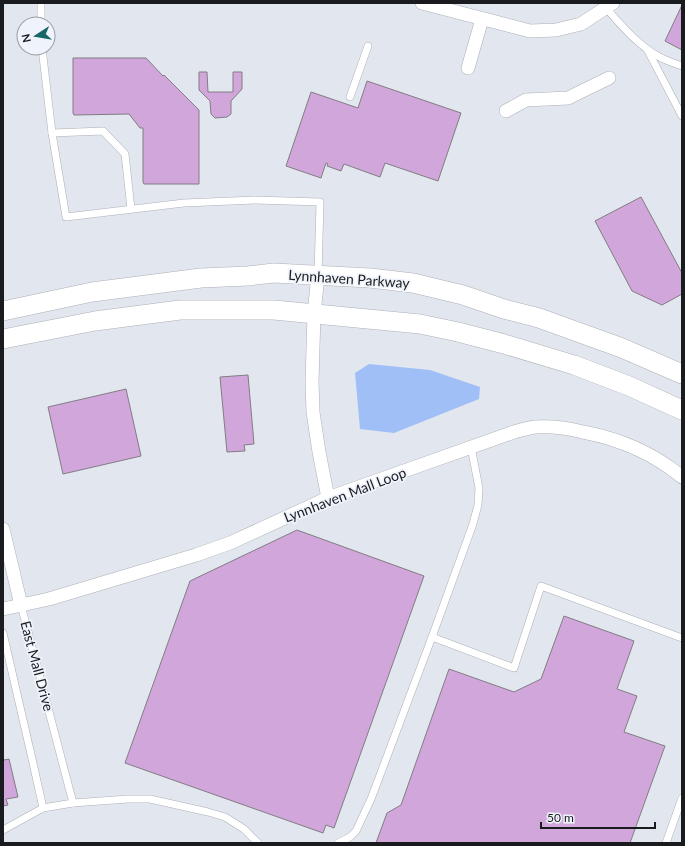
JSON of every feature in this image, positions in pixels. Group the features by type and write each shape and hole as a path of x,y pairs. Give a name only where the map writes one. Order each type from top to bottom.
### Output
{"main road":[{"name":"Lynnhaven Parkway","path":"3,311 92,292 201,278 248,276 274,273 370,278 406,282 463,295 504,309 538,318 622,348 682,374"},
{"path":"3,339 95,321 180,310 274,310 420,324 504,344 574,365 629,386 682,410"}],"street":[{"path":"422,3 530,31 556,30 581,24 610,5"},
{"path":"468,68 482,19"},
{"path":"506,111 526,100 568,98 609,78"},
{"path":"318,275 314,314 312,382 313,412 328,498"},
{"name":"Lynnhaven Mall Loop","path":"3,609 49,599 196,555 230,543 328,498 514,432 534,427 564,428 606,436 636,448 660,461 682,477"},
{"name":"East Mall Drive","path":"3,529 21,605"}],"lane":[{"path":"41,3 41,16"},
{"path":"610,5 627,32 648,50 657,56 682,66"},
{"path":"350,96 368,46"},
{"path":"648,50 682,116"},
{"path":"43,56 52,133 66,217 184,203 255,200 320,202 318,275"},
{"path":"52,133 103,131 125,154 131,209"},
{"path":"338,843 350,837 356,831 371,799 432,638 473,524 478,505 479,488 471,447"},
{"path":"432,638 514,668 541,586 682,638"},
{"name":"East Mall Drive","path":"21,605 73,803"},
{"name":"East Mall Drive","path":"3,633 43,808"},
{"path":"666,843 682,798"},
{"path":"3,830 43,808 103,800 150,799 225,817 244,829 258,843"}],"water":[{"path":"369,364 430,370 480,387 479,399 394,433 360,429 355,373"}],"building":[{"path":"682,5 682,50 665,41"},
{"path":"73,58 146,58 199,110 199,184 144,184 143,128 140,128 129,114 74,115"},
{"path":"199,72 207,72 208,92 233,92 233,72 242,72 242,89 231,101 231,114 227,117 215,118 211,114 210,101 199,90"},
{"path":"367,81 461,113 438,181 385,163 380,177 344,164 341,171 327,166 328,164 326,163 321,178 286,166 311,92 358,108"},
{"path":"641,197 682,273 682,294 662,305 632,291 595,221"},
{"path":"248,375 254,444 244,445 245,451 227,452 220,377"},
{"path":"126,389 141,456 63,474 48,407"},
{"path":"297,530 424,576 334,828 326,825 323,833 125,763 190,581"},
{"path":"564,616 634,641 617,689 637,696 624,732 665,746 630,843 376,843 387,813 401,805 449,669 514,692 541,679"},
{"path":"3,757 4,760 9,759 18,797 6,799 8,805 3,806"}]}
